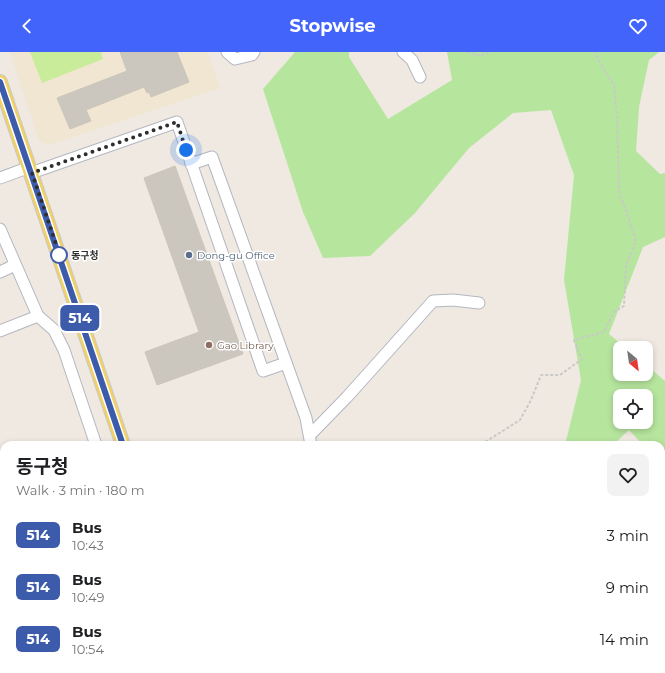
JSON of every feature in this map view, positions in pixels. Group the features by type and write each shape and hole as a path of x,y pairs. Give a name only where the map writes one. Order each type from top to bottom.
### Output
{"main road":[{"path":"0,82 122,441"}],"street":[{"path":"228,52 235,59 252,56 254,52"},
{"path":"403,52 412,60 420,78"},
{"path":"0,178 31,170 177,122 263,372 286,364"},
{"path":"191,164 212,156 294,386 310,440"},
{"path":"0,230 38,316 54,330 64,350 95,441"},
{"path":"0,272 15,265"},
{"path":"310,440 433,301 453,300 479,303"},
{"path":"0,331 38,316"}],"path":[{"path":"467,52 480,56 489,52"},
{"path":"487,441 520,420 532,400 541,375 560,375 582,359 574,340 604,332 614,312 624,306 626,266 636,241 619,192 617,117 614,86 594,52"}],"shaded area":[{"path":"10,52 207,52 220,88 50,145 39,141"}],"green space":[{"path":"30,52 101,52 103,59 42,83"},
{"path":"295,52 349,52 349,57 388,119 452,80 447,52 659,52 649,60 639,107 636,151 660,174 665,173 665,237 643,247 609,334 618,341 613,341 613,381 653,381 653,371 665,381 665,441 639,441 629,430 617,441 566,441 581,380 564,280 574,175 551,110 513,113 469,148 415,213 370,256 323,258 303,212 263,89"}],"building":[{"path":"120,52 177,52 189,82 151,97 149,92 147,93 144,87 86,110 91,121 70,129 57,98 127,71"},
{"name":"Dong-gu Office","path":"175,166 243,354 157,385 145,352 199,332 144,178"}],"bus line":[{"name":"514","path":"0,82 122,441"}],"place":[{"name":"동구청","path":"59,255"},
{"name":"Dong-gu Office","path":"189,255"},
{"name":"Gao Library","path":"209,345"}],"route":[{"path":"59,255 62,262 32,173 177,122 186,150"}]}
